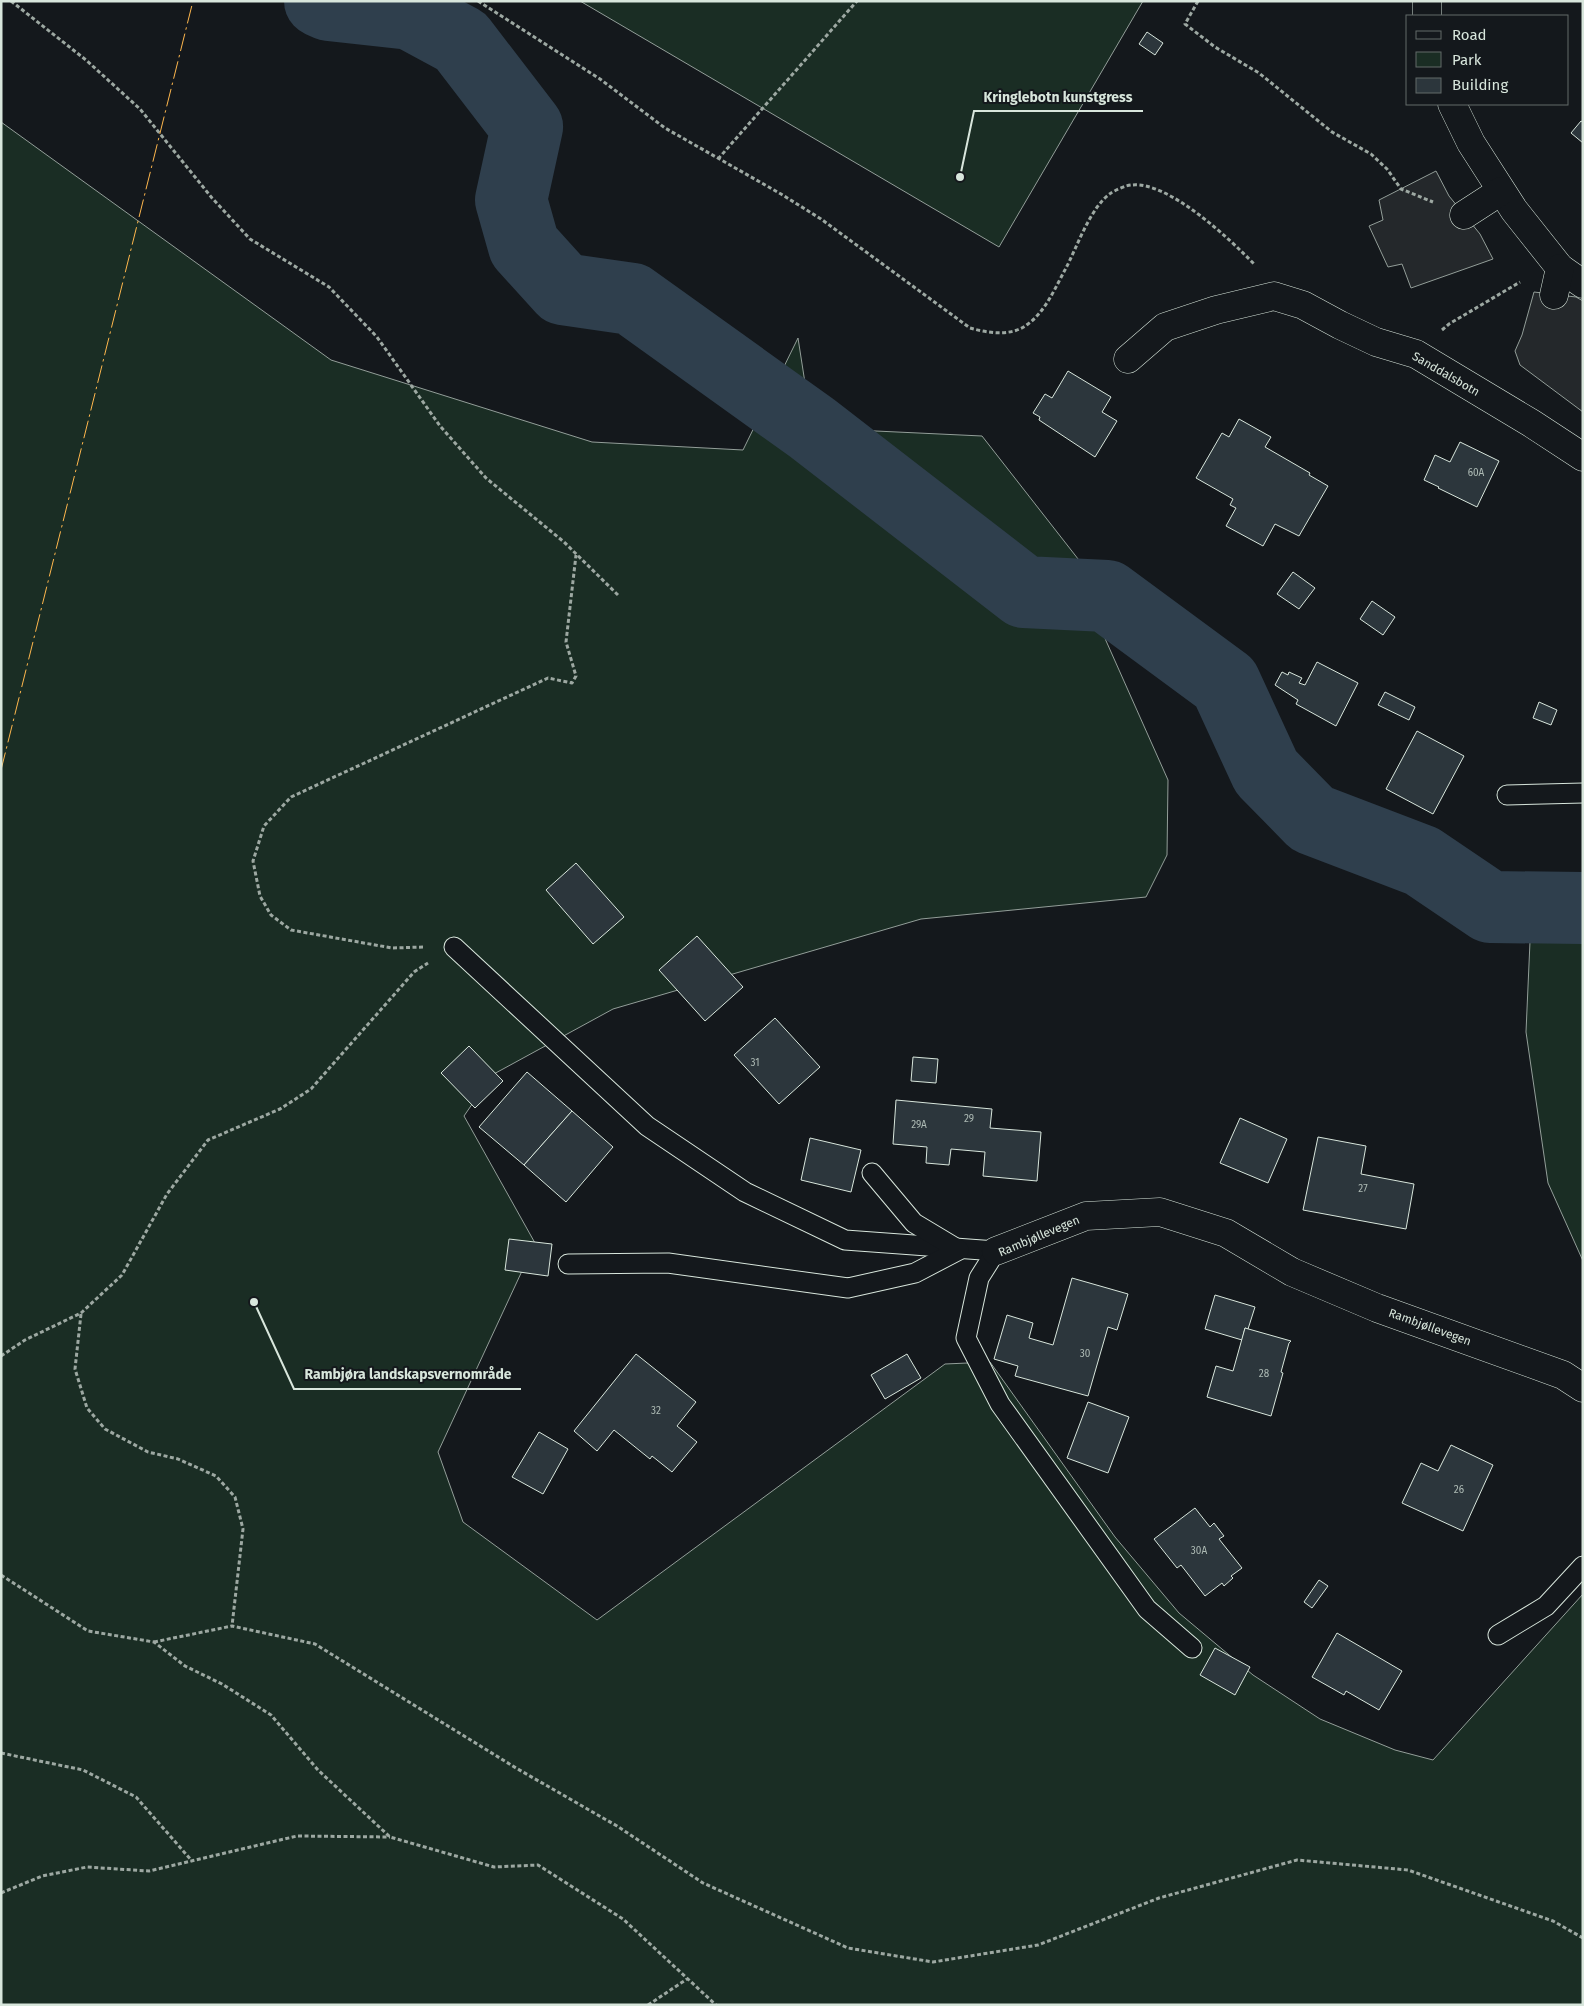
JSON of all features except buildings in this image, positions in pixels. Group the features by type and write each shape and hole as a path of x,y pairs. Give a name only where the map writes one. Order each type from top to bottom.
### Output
{"street":[{"path":"1426,15 1427,1"},
{"path":"1452,105 1471,143 1501,191 1560,268 1583,284"},
{"path":"1464,216 1501,191"},
{"path":"1554,295 1560,268"},
{"path":"1128,359 1165,327 1216,310 1274,296"},
{"name":"Sanddalsbotn","path":"1274,296 1303,305 1376,342 1416,354 1531,423 1583,457"},
{"name":"Rambjøllevegen","path":"996,1251 1086,1216 1160,1212 1226,1232 1292,1272 1377,1308 1563,1375 1583,1388"}],"lane":[{"path":"1507,795 1583,793"},
{"path":"454,947 647,1126 745,1192 845,1240 959,1250 996,1251"},
{"path":"872,1173 914,1223 959,1250"},
{"path":"568,1264 668,1263 848,1288 915,1274 959,1250"},
{"name":"Rambjøllevegen","path":"996,1251 979,1278 966,1338 1000,1404 1147,1609 1192,1648"},
{"path":"1498,1635 1546,1606 1583,1566"}],"path":[{"path":"11,1 86,60 140,109 212,198 250,239 329,287 377,337 440,426 486,478 576,554 620,596"},
{"path":"478,1 600,79 665,128 782,194 821,219 970,328 990,334 1008,332 1027,326 1040,313 1056,287 1099,205 1111,193 1131,184 1149,186 1172,197 1196,213 1238,248 1261,271 1274,296"},
{"path":"718,159 857,1"},
{"path":"1198,1 1185,24 1215,47 1259,73 1332,132 1371,154 1387,169 1401,189"},
{"path":"1416,354 1449,324 1522,280"},
{"path":"454,947 392,948 291,930 272,914 260,896 253,861 264,826 291,797 548,678 572,683 576,676 566,642 576,554"},
{"path":"1,1356 25,1340 81,1313 122,1275 166,1194 208,1140 280,1109 311,1089 414,972 454,947"},
{"path":"81,1313 75,1369 86,1408 105,1429 148,1452 178,1459 216,1476 235,1497 243,1529 232,1626"},
{"path":"1,1575 88,1631 154,1642 232,1626 315,1644 516,1768 616,1826 703,1883 848,1948 933,1962 1038,1945 1159,1898 1297,1860 1408,1870 1553,1921 1583,1938"},
{"path":"154,1642 185,1666 222,1684 272,1715 318,1770 390,1837"},
{"path":"1,1753 83,1770 136,1797 192,1861"},
{"path":"1,1893 42,1876 87,1867 149,1871 297,1836 390,1837 494,1868 538,1865 623,1919 716,2005"},
{"path":"648,2005 686,1979"}],"green space":[{"path":"580,1 1143,1 999,247"},
{"path":"1,122 331,360 592,442 743,450 798,338 812,428 982,436 1107,596 1103,634 1168,780 1167,855 1146,897 921,919 613,1009 492,1075 464,1116 535,1243 438,1452 463,1522 597,1620 945,1364 990,1362 1115,1537 1179,1613 1253,1675 1320,1719 1395,1750 1433,1760 1583,1594 1583,2005 1,2005"},
{"path":"1583,912 1583,1261 1548,1183 1526,1032 1531,919"}],"shaded area":[{"path":"1436,171 1449,196 1480,234 1493,259 1411,288 1402,264 1388,267 1369,226 1383,220 1379,200"},
{"path":"1534,292 1576,297 1583,301 1583,412 1520,365 1515,351 1522,335"}],"waterway":[{"path":"320,1 329,5 411,14 461,41 527,127 511,200 524,246 563,289 632,299 812,428 1024,592 1107,596 1225,683 1266,772 1312,819 1422,861 1490,907 1583,908"}],"power":[{"path":"1,770 193,1"}],"place":[{"name":"Kringlebotn kunstgress","path":"960,177"},
{"name":"Rambjøra landskapsvernområde","path":"254,1302"}]}
